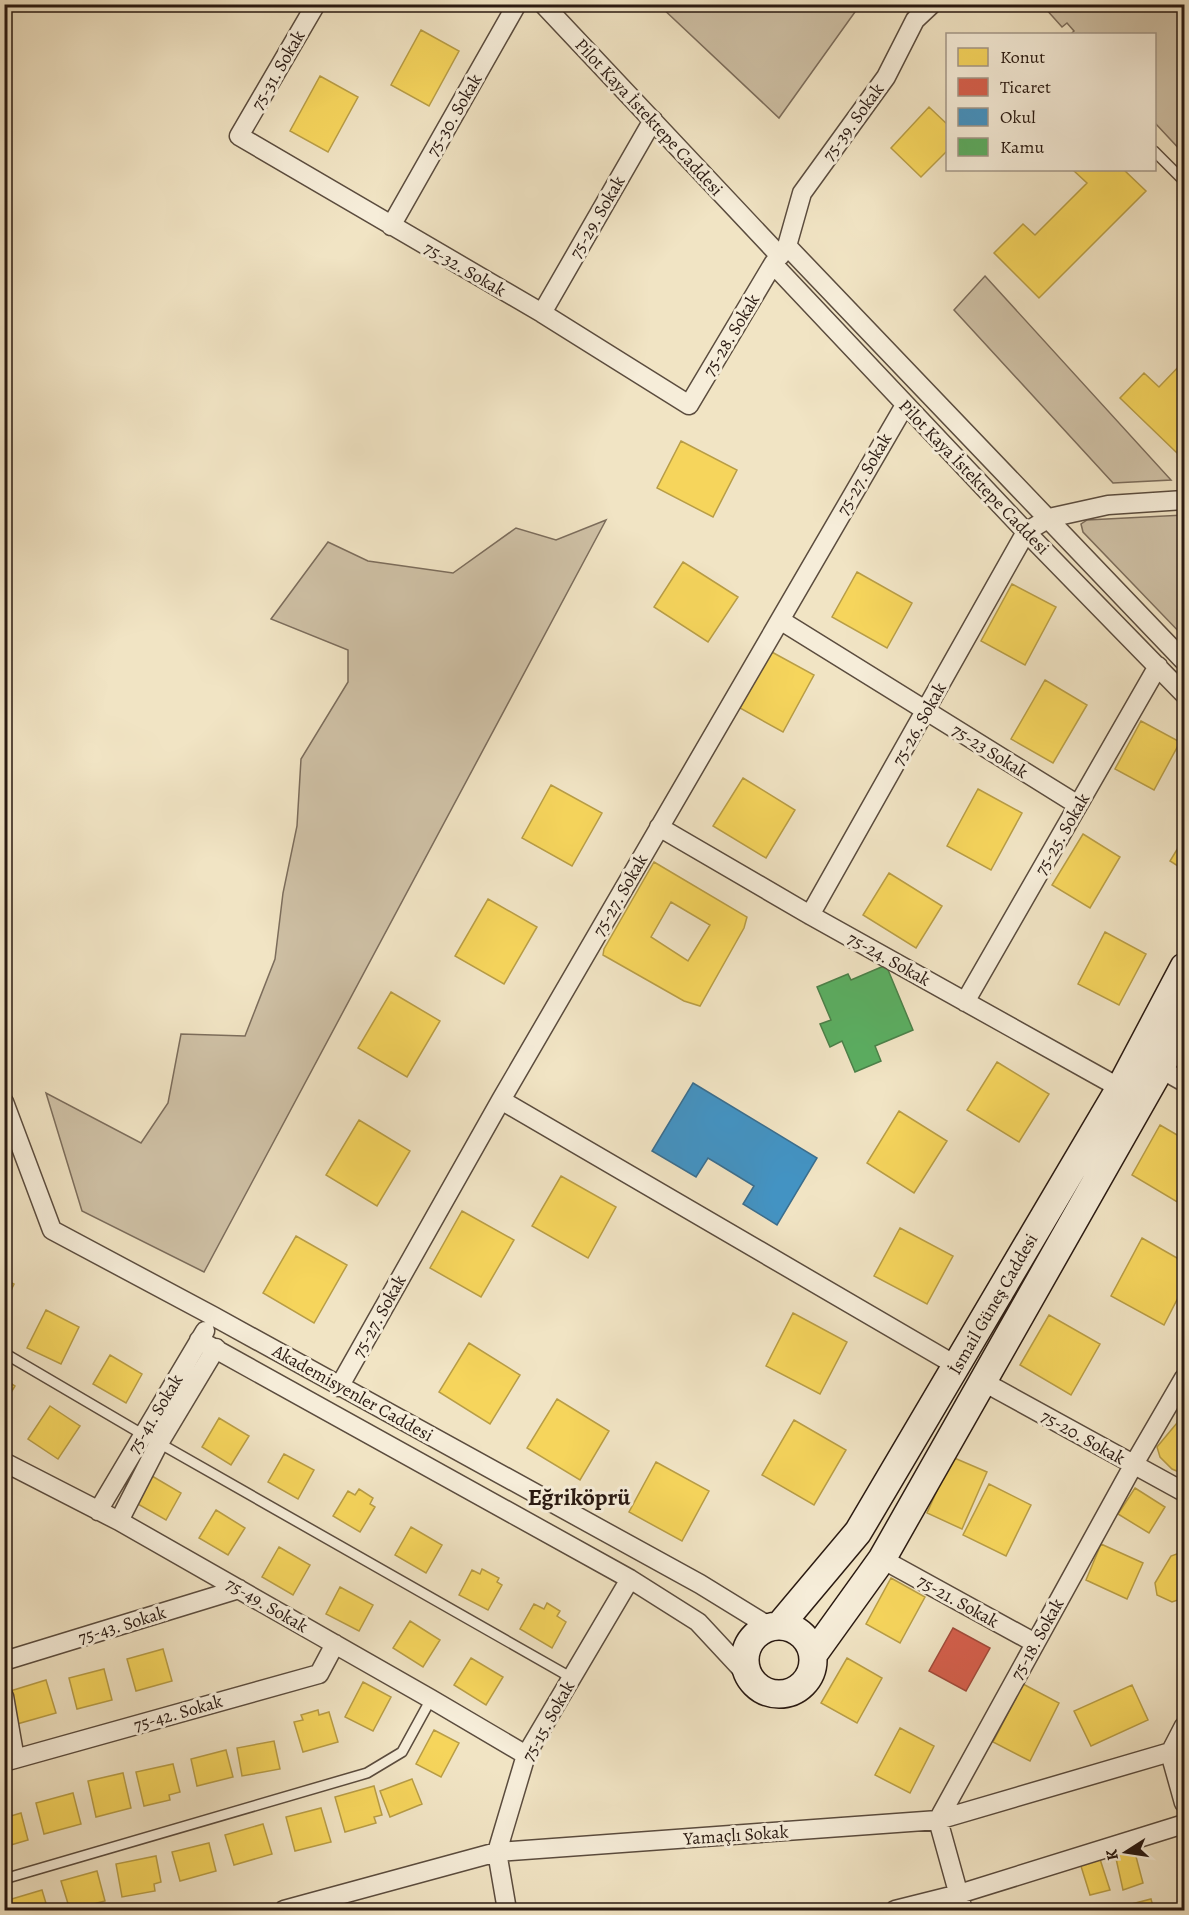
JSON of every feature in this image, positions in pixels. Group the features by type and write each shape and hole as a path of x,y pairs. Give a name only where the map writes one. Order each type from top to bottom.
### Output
{"street":[{"name":"75-31. Sokak","path":"239,136 316,4"},
{"name":"75-30. Sokak","path":"391,226 517,4"},
{"name":"Pilot Kaya İstektepe Caddesi","path":"543,4 780,256 1049,518 1185,661"},
{"name":"75-39. Sokak","path":"780,256 802,193 886,77 915,20 932,4"},
{"name":"75-29. Sokak","path":"542,313 653,120"},
{"name":"75-32. Sokak","path":"239,136 542,313 689,405"},
{"name":"Pilot Kaya İstektepe Caddesi","path":"780,256 905,405 1185,694"},
{"name":"75-28. Sokak","path":"689,405 780,256"},
{"name":"75-27. Sokak","path":"339,1387 501,1100 905,405"},
{"path":"1026,532 1049,518 1108,505 1185,501"},
{"name":"75-26. Sokak","path":"810,915 1026,532"},
{"name":"75-23 Sokak","path":"780,620 1078,805"},
{"name":"75-25. Sokak","path":"965,1002 1158,666"},
{"name":"75-24. Sokak","path":"659,827 810,915 1119,1088"},
{"name":"İsmail Güneş Caddesi","path":"775,1626 858,1532 1119,1088 1185,968"},
{"name":"İsmail Güneş Caddesi","path":"813,1655 882,1559 1185,1021"},
{"path":"1137,1054 1185,1082"},
{"path":"501,1100 957,1366"},
{"name":"Akademisyenler Caddesi","path":"4,1102 52,1230 213,1316 775,1626"},
{"name":"75-41. Sokak","path":"98,1511 213,1316"},
{"name":"Akademisyenler Caddesi","path":"199,1340 630,1579 698,1622 751,1679"},
{"name":"75-41. Sokak","path":"119,1521 159,1443 216,1348"},
{"name":"75-18. Sokak","path":"938,1820 1134,1464 1185,1378"},
{"name":"75-20. Sokak","path":"982,1381 1185,1492"},
{"name":"75-49. Sokak","path":"4,1462 119,1521 431,1698 526,1755"},
{"name":"75-21. Sokak","path":"882,1559 1035,1643"},
{"name":"75-15. Sokak","path":"507,1911 497,1852 526,1755 630,1579"},
{"name":"75-43. Sokak","path":"4,1661 239,1589"},
{"path":"775,1626 792,1628 802,1634 813,1655 813,1667 808,1678 800,1687 790,1692 778,1694 767,1692 758,1687 746,1669 745,1658 752,1638 760,1631 775,1626"},
{"name":"75-42. Sokak","path":"10,1761 319,1674 336,1644"},
{"path":"4,1696 10,1761"},
{"path":"1185,1726 1177,1750 1185,1803"},
{"name":"Yamaçlı Sokak","path":"284,1911 497,1852 938,1820 1177,1750"},
{"path":"938,1820 961,1902"},
{"path":"895,1911 961,1902 1185,1824"}],"lane":[{"path":"1156,152 1185,181"},
{"path":"4,1353 142,1434"},
{"path":"159,1443 572,1678"},
{"path":"4,1879 367,1773 402,1752 431,1698"}],"shaded area":[{"path":"1049,4 1184,5 1184,154 1156,124 1156,33 1072,33 1074,31 1067,23 1062,27 1045,8"},
{"path":"659,5 860,5 779,118"},
{"path":"985,276 1171,480 1113,483 954,310"},
{"path":"1184,515 1184,637 1083,532 1081,524 1087,520"},
{"path":"606,520 204,1272 82,1211 46,1093 141,1143 168,1103 181,1034 245,1036 275,959 283,893 297,826 301,759 348,682 348,650 271,619 328,542 368,561 453,573 516,528 556,540"}],"building: Konut":[{"path":"421,30 459,51 429,106 391,85"},
{"path":"320,76 358,97 328,152 290,131"},
{"path":"929,107 946,123 946,152 921,177 891,148"},
{"path":"1074,171 1125,171 1146,191 1039,298 994,253 1023,224 1035,235 1087,183"},
{"path":"1184,361 1184,445 1177,453 1120,398 1144,373 1159,387"},
{"path":"681,441 737,470 713,517 657,488"},
{"path":"683,562 738,597 708,642 654,607"},
{"path":"857,572 912,603 887,648 832,617"},
{"path":"1012,584 1056,607 1025,665 981,641"},
{"path":"770,651 814,675 783,732 740,708"},
{"path":"1045,680 1087,705 1053,763 1011,739"},
{"path":"1141,721 1180,742 1154,790 1115,769"},
{"path":"743,778 795,810 766,858 713,826"},
{"path":"551,785 602,813 572,866 522,838"},
{"path":"978,789 1022,813 991,870 947,846"},
{"path":"1083,834 1120,857 1090,908 1052,885"},
{"path":"1184,838 1184,870 1170,861"},
{"path":"654,862 747,917 744,928 700,1006 684,1001 603,955 604,949","holes":["671,902 710,925 688,961 651,937"]},
{"path":"889,873 942,906 916,948 863,915"},
{"path":"488,899 537,927 504,984 455,956"},
{"path":"1105,932 1146,954 1119,1005 1078,984"},
{"path":"391,992 440,1021 407,1077 358,1048"},
{"path":"997,1062 1049,1094 1019,1142 967,1110"},
{"path":"899,1111 947,1141 914,1193 867,1163"},
{"path":"359,1120 410,1151 377,1206 326,1175"},
{"path":"1160,1125 1184,1139 1184,1206 1132,1175"},
{"path":"561,1176 616,1207 588,1258 532,1226"},
{"path":"462,1211 514,1240 481,1297 430,1268"},
{"path":"900,1228 953,1256 927,1304 874,1276"},
{"path":"296,1236 347,1265 314,1323 263,1293"},
{"path":"1142,1238 1184,1262 1184,1286 1164,1325 1111,1296"},
{"path":"4,1279 14,1284 4,1305"},
{"path":"46,1310 79,1327 61,1364 27,1348"},
{"path":"793,1313 847,1342 820,1394 766,1366"},
{"path":"1049,1315 1100,1344 1071,1395 1020,1365"},
{"path":"469,1343 520,1375 490,1424 439,1392"},
{"path":"110,1355 142,1374 126,1403 93,1384"},
{"path":"4,1379 15,1386 4,1404"},
{"path":"557,1399 609,1431 580,1480 527,1448"},
{"path":"1184,1403 1184,1474 1172,1469 1160,1457 1157,1447 1177,1423 1179,1411"},
{"path":"50,1406 80,1426 58,1459 28,1439"},
{"path":"219,1418 249,1436 231,1465 202,1447"},
{"path":"794,1420 846,1450 814,1505 762,1475"},
{"path":"284,1454 314,1470 298,1499 268,1482"},
{"path":"952,1457 987,1472 962,1529 927,1513"},
{"path":"656,1462 709,1491 682,1541 629,1512"},
{"path":"152,1476 181,1493 166,1520 136,1503"},
{"path":"989,1484 1031,1505 1006,1556 963,1535"},
{"path":"1135,1488 1165,1507 1149,1533 1118,1514"},
{"path":"359,1489 373,1498 370,1504 375,1507 360,1532 333,1516 348,1491 355,1495"},
{"path":"216,1510 245,1528 228,1555 199,1538"},
{"path":"411,1527 442,1545 426,1573 395,1555"},
{"path":"1101,1544 1143,1563 1127,1599 1086,1580"},
{"path":"279,1547 310,1565 293,1595 262,1577"},
{"path":"1182,1552 1184,1554 1184,1598 1172,1602 1157,1595 1155,1583 1171,1556"},
{"path":"482,1569 499,1578 497,1582 502,1585 488,1610 459,1595 472,1570 480,1574"},
{"path":"891,1578 925,1597 900,1643 866,1624"},
{"path":"340,1587 373,1605 359,1631 326,1614"},
{"path":"547,1603 560,1611 557,1616 566,1622 552,1648 520,1629 534,1604 544,1609"},
{"path":"410,1621 440,1640 423,1667 393,1648"},
{"path":"163,1649 172,1681 136,1691 127,1659"},
{"path":"471,1658 503,1677 486,1705 454,1685"},
{"path":"847,1658 882,1678 857,1723 821,1703"},
{"path":"104,1669 112,1700 77,1709 69,1678"},
{"path":"46,1680 56,1713 17,1724 7,1692"},
{"path":"363,1682 391,1697 373,1731 345,1717"},
{"path":"1023,1684 1059,1703 1030,1761 993,1742"},
{"path":"1132,1685 1148,1720 1091,1746 1074,1711"},
{"path":"318,1710 319,1715 329,1712 338,1742 303,1752 294,1722 303,1720 301,1715"},
{"path":"900,1728 934,1746 910,1793 875,1775"},
{"path":"434,1730 459,1743 441,1777 416,1764"},
{"path":"274,1741 280,1769 242,1776 237,1748"},
{"path":"226,1750 233,1777 197,1786 191,1759"},
{"path":"173,1764 180,1792 169,1795 170,1800 144,1806 136,1772"},
{"path":"123,1773 131,1808 96,1817 88,1781"},
{"path":"412,1779 422,1804 390,1817 380,1791"},
{"path":"374,1786 382,1815 374,1817 376,1823 345,1832 335,1797"},
{"path":"73,1793 81,1824 44,1834 36,1803"},
{"path":"321,1808 331,1842 295,1851 286,1817"},
{"path":"21,1813 28,1840 4,1847 4,1818"},
{"path":"263,1824 272,1854 234,1865 225,1835"},
{"path":"209,1843 216,1871 180,1881 172,1852"},
{"path":"1134,1849 1143,1883 1123,1890 1115,1854"},
{"path":"156,1856 161,1882 154,1884 155,1891 122,1897 116,1864"},
{"path":"1099,1856 1110,1890 1090,1895 1080,1863"},
{"path":"97,1871 105,1901 70,1910 61,1881"},
{"path":"42,1890 48,1910 8,1910 5,1901"},
{"path":"1151,1899 1154,1910 1117,1910 1116,1908"}],"building: Ticaret":[{"path":"953,1628 990,1648 966,1691 929,1671"}],"building: Okul":[{"path":"693,1083 817,1158 777,1225 743,1204 754,1186 708,1158 696,1177 652,1151"}],"building: Kamu":[{"path":"886,965 913,1030 875,1046 881,1061 855,1072 842,1041 830,1047 820,1024 831,1020 817,987 848,974 851,980"}],"district":[{"name":"Eğriköprü","path":"579,1497"}]}
